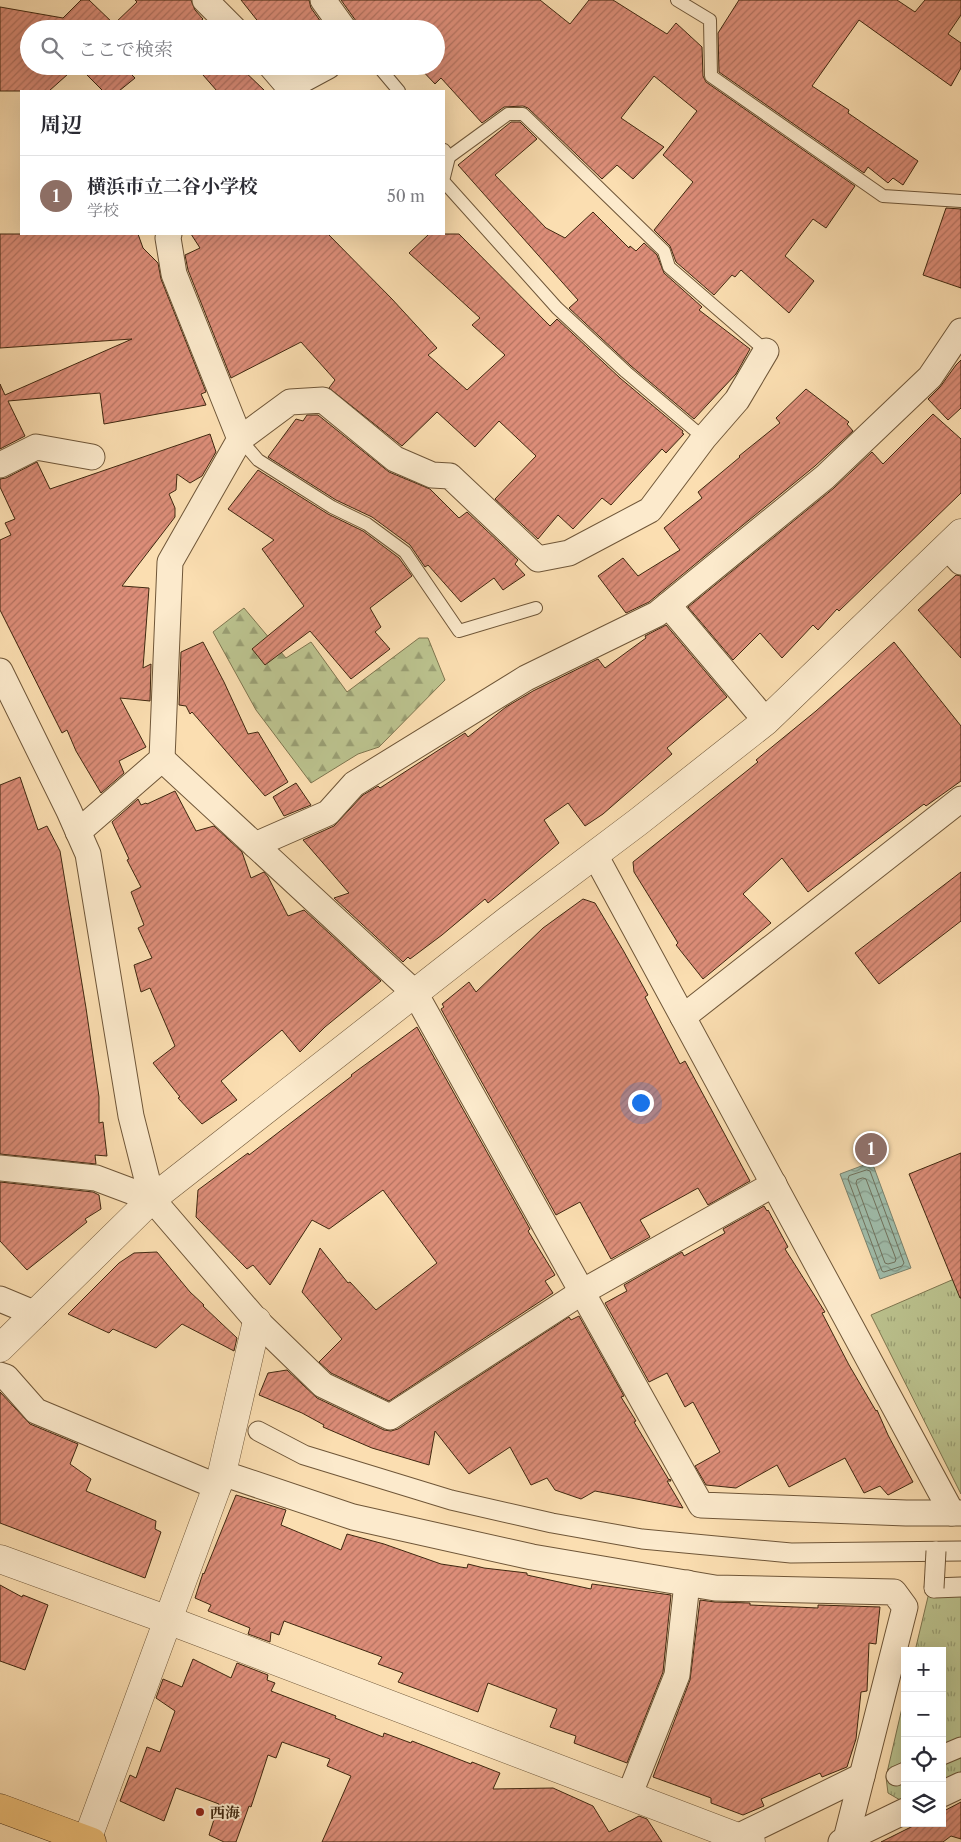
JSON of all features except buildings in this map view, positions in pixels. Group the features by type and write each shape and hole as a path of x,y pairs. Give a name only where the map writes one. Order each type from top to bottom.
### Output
{"highway":[{"path":"0,1808 89,1841"}],"street":[{"path":"205,0 225,20"},
{"path":"323,0 337,20"},
{"path":"278,75 289,89 313,75"},
{"path":"170,235 168,238 174,274 240,439"},
{"path":"256,845 328,813 354,784 526,678 657,614 825,478 930,377 961,331"},
{"path":"78,832 162,759 170,562 240,439 290,402 323,400 395,459 432,475 450,476 538,559 570,553 650,510 704,438 737,400 766,351"},
{"path":"0,464 36,447 92,457"},
{"path":"3,1341 36,1314 152,1199 766,721 956,547"},
{"path":"668,605 766,721"},
{"path":"0,671 88,854 131,1116 152,1199 257,1321 323,1385 390,1417 582,1292 774,1184"},
{"path":"162,759 415,993 701,1505 906,1513 957,1513 774,1184 595,855"},
{"path":"683,1017 961,799"},
{"path":"0,1168 96,1178 152,1199"},
{"path":"0,1300 36,1314"},
{"path":"89,1841 220,1480 257,1321"},
{"path":"0,1374 6,1377 36,1411 220,1480 353,1517 532,1557 715,1588 894,1592 905,1607 844,1841"},
{"path":"258,1431 304,1455 451,1500 552,1523 642,1539 792,1553 961,1551"},
{"path":"936,1551 934,1588 961,1587"},
{"path":"0,1559 168,1620 629,1796 738,1840 862,1776"},
{"path":"629,1796 677,1675 686,1583"},
{"path":"946,1753 961,1747"},
{"path":"946,1792 961,1785"},
{"path":"844,1841 901,1814"}],"lane":[{"path":"677,0 710,20 710,76 884,196 961,201"},
{"path":"385,75 397,90"},
{"path":"446,154 508,114 523,114 664,251 669,267 766,351"},
{"path":"445,183 557,308 626,372 704,438"},
{"path":"240,439 258,460 332,507 368,524 405,552 459,631 536,608"}],"green space":[{"path":"244,608 286,658 311,642 347,692 419,638 428,638 445,680 379,747 358,754 311,783 256,710 213,632"},
{"path":"961,1276 961,1494 871,1315"},
{"path":"961,1579 961,1772 946,1778 946,1647 916,1647 932,1580"},
{"path":"901,1712 901,1800 888,1793 886,1777"}],"water":[{"path":"872,1162 911,1268 880,1279 840,1174"}],"place":[{"name":"横浜市立二谷小学校","path":"871,1149"},
{"name":"西海","path":"200,1812"}]}
